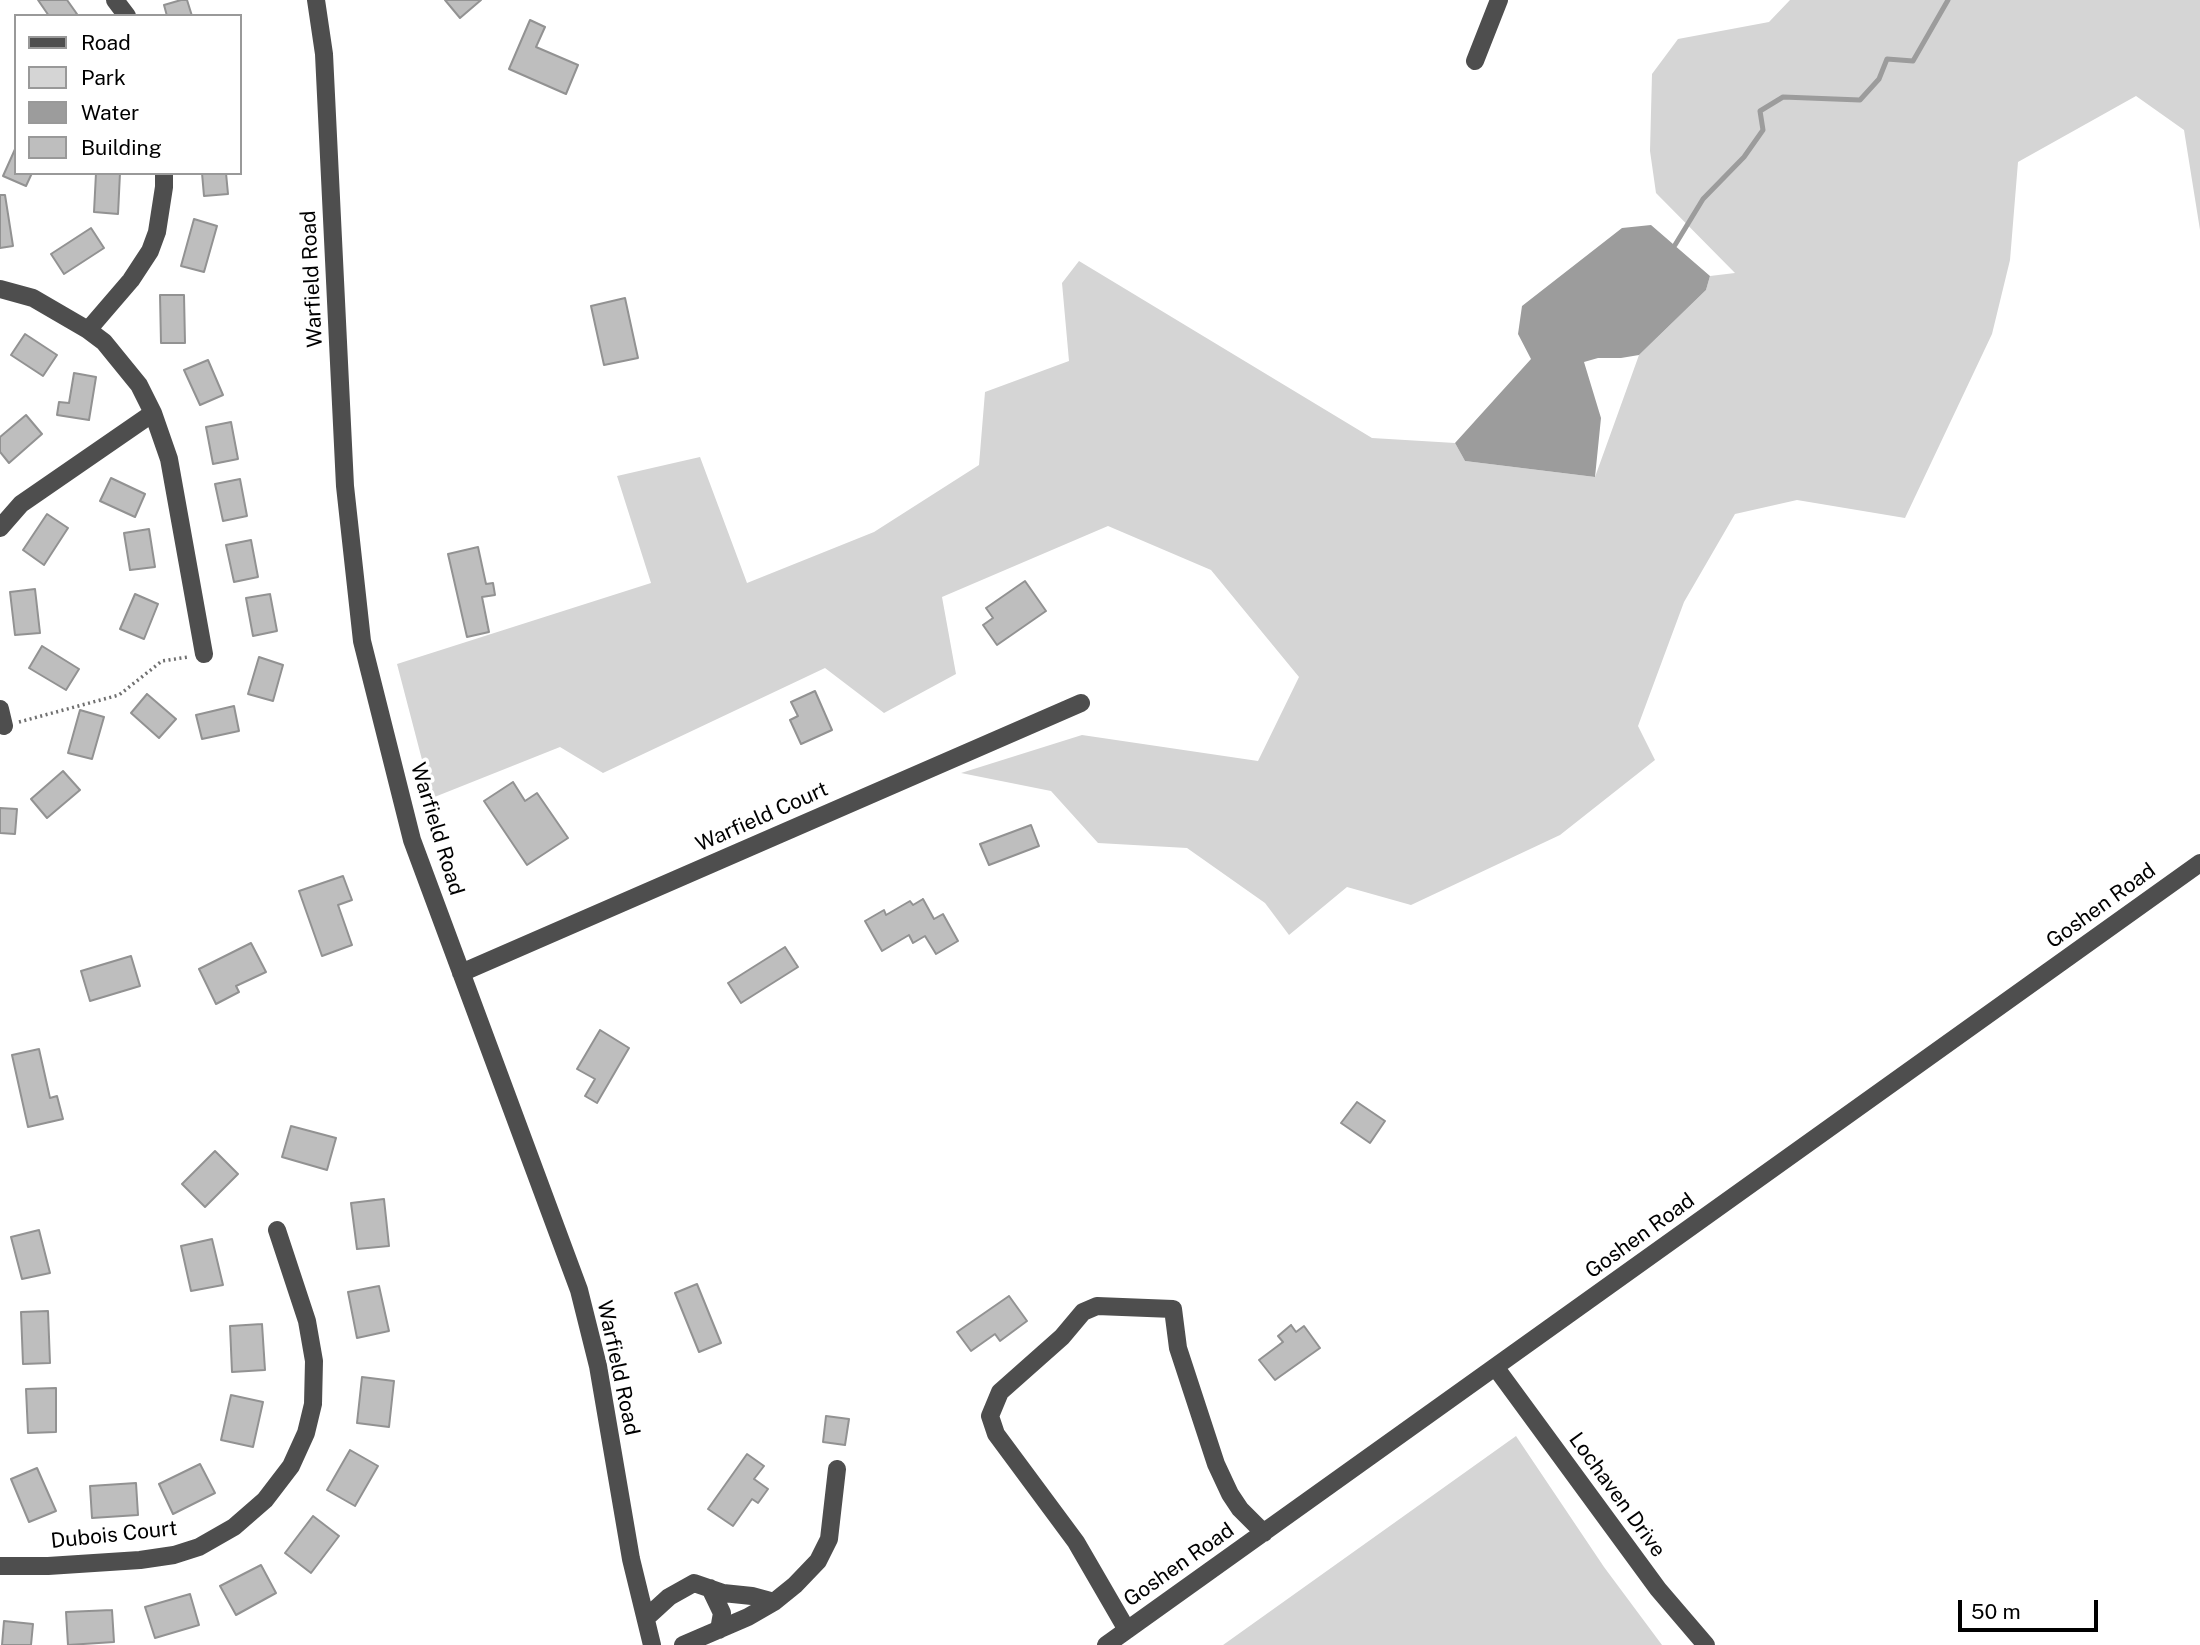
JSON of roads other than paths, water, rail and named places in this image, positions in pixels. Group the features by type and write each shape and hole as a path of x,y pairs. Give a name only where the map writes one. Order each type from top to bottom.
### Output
{"street":[{"name":"Warfield Road","path":"316,0 324,54 345,486 362,641 412,840 579,1290 598,1366 631,1559 652,1645"},
{"path":"1475,61 1499,0"},
{"path":"88,330 131,280 150,251 157,232 164,175"},
{"path":"0,289 33,298 88,330 119,358 139,385 153,413 169,459 204,654"},
{"path":"0,528 21,504 153,413"},
{"name":"Warfield Court","path":"461,973 1082,703"},
{"name":"Goshen Road","path":"1106,1645 2200,863"},
{"name":"Dubois Court","path":"0,1566 48,1566 174,1555 199,1546 234,1527 265,1500 291,1465 306,1433 313,1404 314,1361 307,1321 277,1230"},
{"path":"1127,1630 1076,1542 996,1434 990,1416 1000,1392 1062,1337 1083,1312 1097,1306 1173,1309 1178,1348 1216,1464 1240,1509 1264,1533"},
{"name":"Lochaven Drive","path":"1496,1368 1658,1589 1706,1645"},
{"path":"683,1645 774,1602 818,1561 829,1539 837,1469"},
{"path":"646,1618 669,1597 694,1583 723,1593 774,1602"},
{"path":"710,1588 722,1613 719,1630"}],"water":[{"path":"1651,225 1710,276 1706,290 1639,355 1598,358 1584,362 1601,418 1595,477 1465,461 1455,443 1531,359 1518,334 1522,306 1622,228"}],"waterway":[{"path":"1675,245 1703,199 1744,157 1763,130 1760,111 1783,97 1860,100 1879,79 1887,59 1913,61 1948,0"}]}
